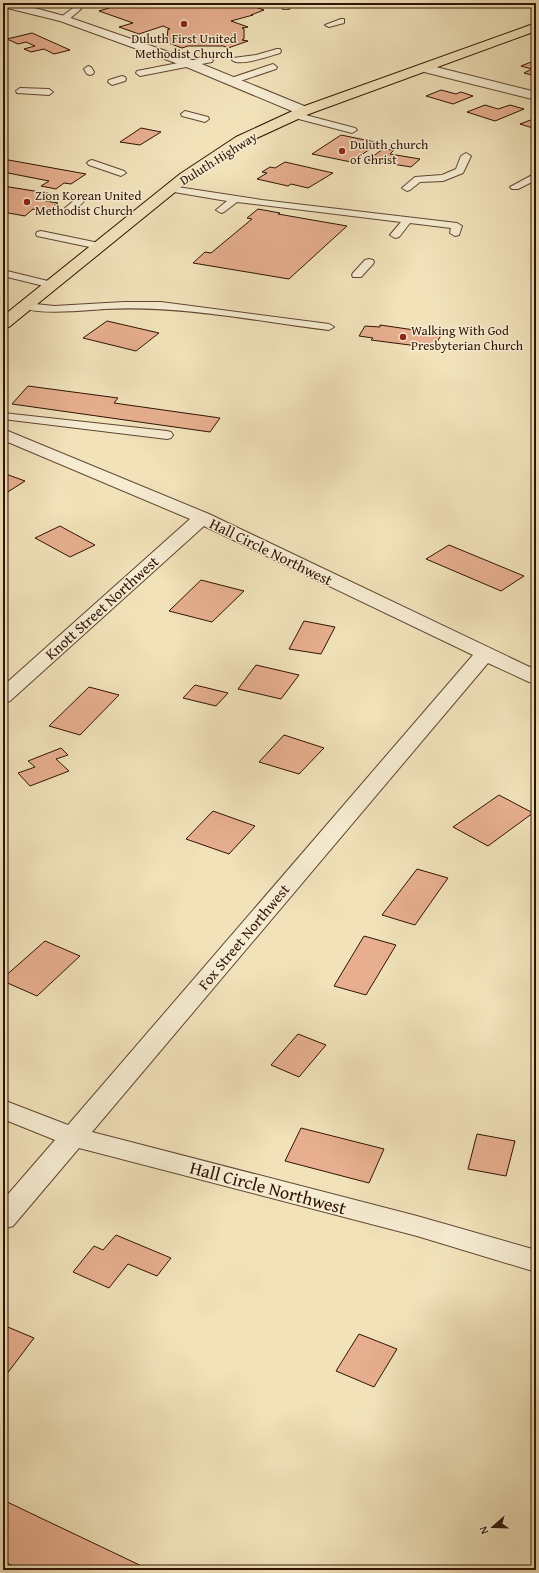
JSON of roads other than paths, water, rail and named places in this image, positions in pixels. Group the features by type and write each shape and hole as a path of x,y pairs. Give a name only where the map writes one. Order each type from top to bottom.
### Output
{"main road":[{"name":"Duluth Highway","path":"3,324 185,177 241,140 299,113 536,28"}],"street":[{"path":"3,3 64,19 188,64 231,81 299,113"},
{"path":"424,68 536,96"},
{"name":"Hall Circle Northwest","path":"3,434 202,518 536,678"},
{"name":"Knott Street Northwest","path":"3,697 202,518"},
{"name":"Fox Street Northwest","path":"3,1219 485,654"},
{"name":"Hall Circle Northwest","path":"3,1109 73,1137 417,1226 536,1261"}],"lane":[{"path":"64,19 77,9 77,4 73,3"},
{"path":"329,25 341,21"},
{"path":"236,60 257,57 277,51"},
{"path":"145,70 209,60"},
{"path":"231,81 273,67"},
{"path":"112,82 122,79"},
{"path":"20,91 49,92"},
{"path":"299,113 352,130"},
{"path":"185,114 205,119"},
{"path":"407,188 418,179 443,178 460,171 466,156"},
{"path":"92,164 121,173"},
{"path":"515,187 536,176"},
{"path":"171,189 235,199 457,226 454,233"},
{"path":"221,210 235,199"},
{"path":"70,208 79,201"},
{"path":"395,235 408,220"},
{"path":"39,231 99,246"},
{"path":"357,275 370,262"},
{"path":"3,273 52,285"},
{"path":"26,306 54,309 161,305 329,327"},
{"path":"3,416 167,436"}],"place":[{"name":"Duluth First United Methodist Church","path":"184,24"},
{"name":"Duluth church of Christ","path":"342,151"},
{"name":"Zion Korean United Methodist Church","path":"27,202"},
{"name":"Walking With God Presbyterian Church","path":"403,337"}]}
